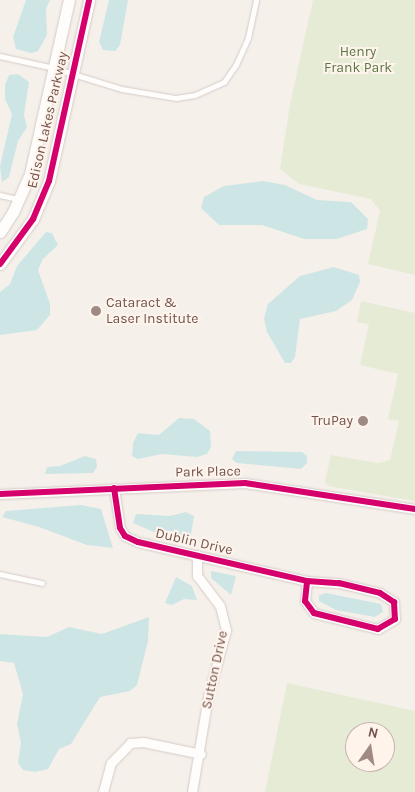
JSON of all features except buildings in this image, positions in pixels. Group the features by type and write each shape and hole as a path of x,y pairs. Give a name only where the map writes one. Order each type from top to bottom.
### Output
{"street":[{"name":"Edison Lakes Parkway","path":"0,232 20,200 33,162 69,0"},
{"name":"Edison Lakes Parkway","path":"0,264 20,240 44,193 89,0"},
{"name":"Park Place","path":"0,494 245,483 415,509"},
{"name":"Dublin Drive","path":"114,488 117,520 125,536 138,542 306,581 339,583 389,596 396,608 395,619 378,629 314,613 305,601 306,581"},
{"name":"Sutton Drive","path":"192,792 201,754 208,696 226,630 220,606 197,576 197,556"},
{"path":"103,792 111,762 130,743 143,742 201,754"}],"lane":[{"path":"0,56 54,68 122,89 176,98 213,90 224,82 242,53 256,0"},
{"path":"0,195 20,200"},
{"path":"0,574 42,583"}],"green space":[{"name":"Henry Frank Park","path":"313,0 415,0 415,275 368,264 380,211 371,199 299,184 280,169 290,104"},
{"path":"361,301 415,313 415,501 328,486 325,481 331,455 379,463 390,460 399,421 388,419 398,374 360,365 369,324 357,322"},
{"path":"287,683 415,711 415,792 265,792"}],"water":[{"path":"26,0 50,0 46,9 47,35 38,51 31,53 16,49 13,37"},
{"path":"109,0 128,0 120,45 115,51 103,50 99,42"},
{"path":"18,74 29,82 24,115 27,127 18,141 9,177 2,182 0,166 12,114 5,99 5,85 9,75"},
{"path":"263,181 285,185 317,200 351,202 368,219 367,229 337,239 304,239 262,225 219,225 201,208 204,197 224,186"},
{"path":"46,232 52,233 58,245 43,259 38,270 50,304 50,315 37,330 0,335 0,292 10,284 17,266"},
{"path":"334,267 359,275 360,282 352,300 336,311 300,319 295,357 291,363 285,363 267,332 264,318 268,304 300,276"},
{"path":"179,418 194,419 210,431 211,447 207,454 197,457 162,454 138,459 132,456 133,443 138,433 159,435"},
{"path":"236,451 302,452 307,456 307,463 301,469 237,463 232,459"},
{"path":"85,456 96,459 97,467 93,473 45,474 47,467 60,466"},
{"path":"81,505 101,509 113,548 87,545 39,527 2,517 6,511"},
{"path":"186,512 194,516 190,540 171,531 154,532 133,523 136,514 170,516"},
{"path":"211,571 236,576 231,595 211,578"},
{"path":"176,577 192,586 197,600 184,599 172,605 165,603"},
{"path":"326,593 381,604 383,612 375,617 336,610 319,601 319,595"},
{"path":"149,617 148,641 137,685 130,691 100,697 71,744 59,749 48,769 35,772 23,770 18,763 21,743 17,724 23,694 14,663 0,661 0,634 47,637 69,627 102,634"}],"cycle path":[{"path":"0,264 33,219 49,181 89,0"},
{"path":"0,494 245,483 415,509"},
{"path":"114,488 120,528 125,536 138,542 307,581 339,583 380,593 394,602 395,619 378,629 314,613 305,601 307,581"}],"place":[{"name":"Cataract & Laser Institute","path":"96,311"},
{"name":"TruPay","path":"363,421"}]}
